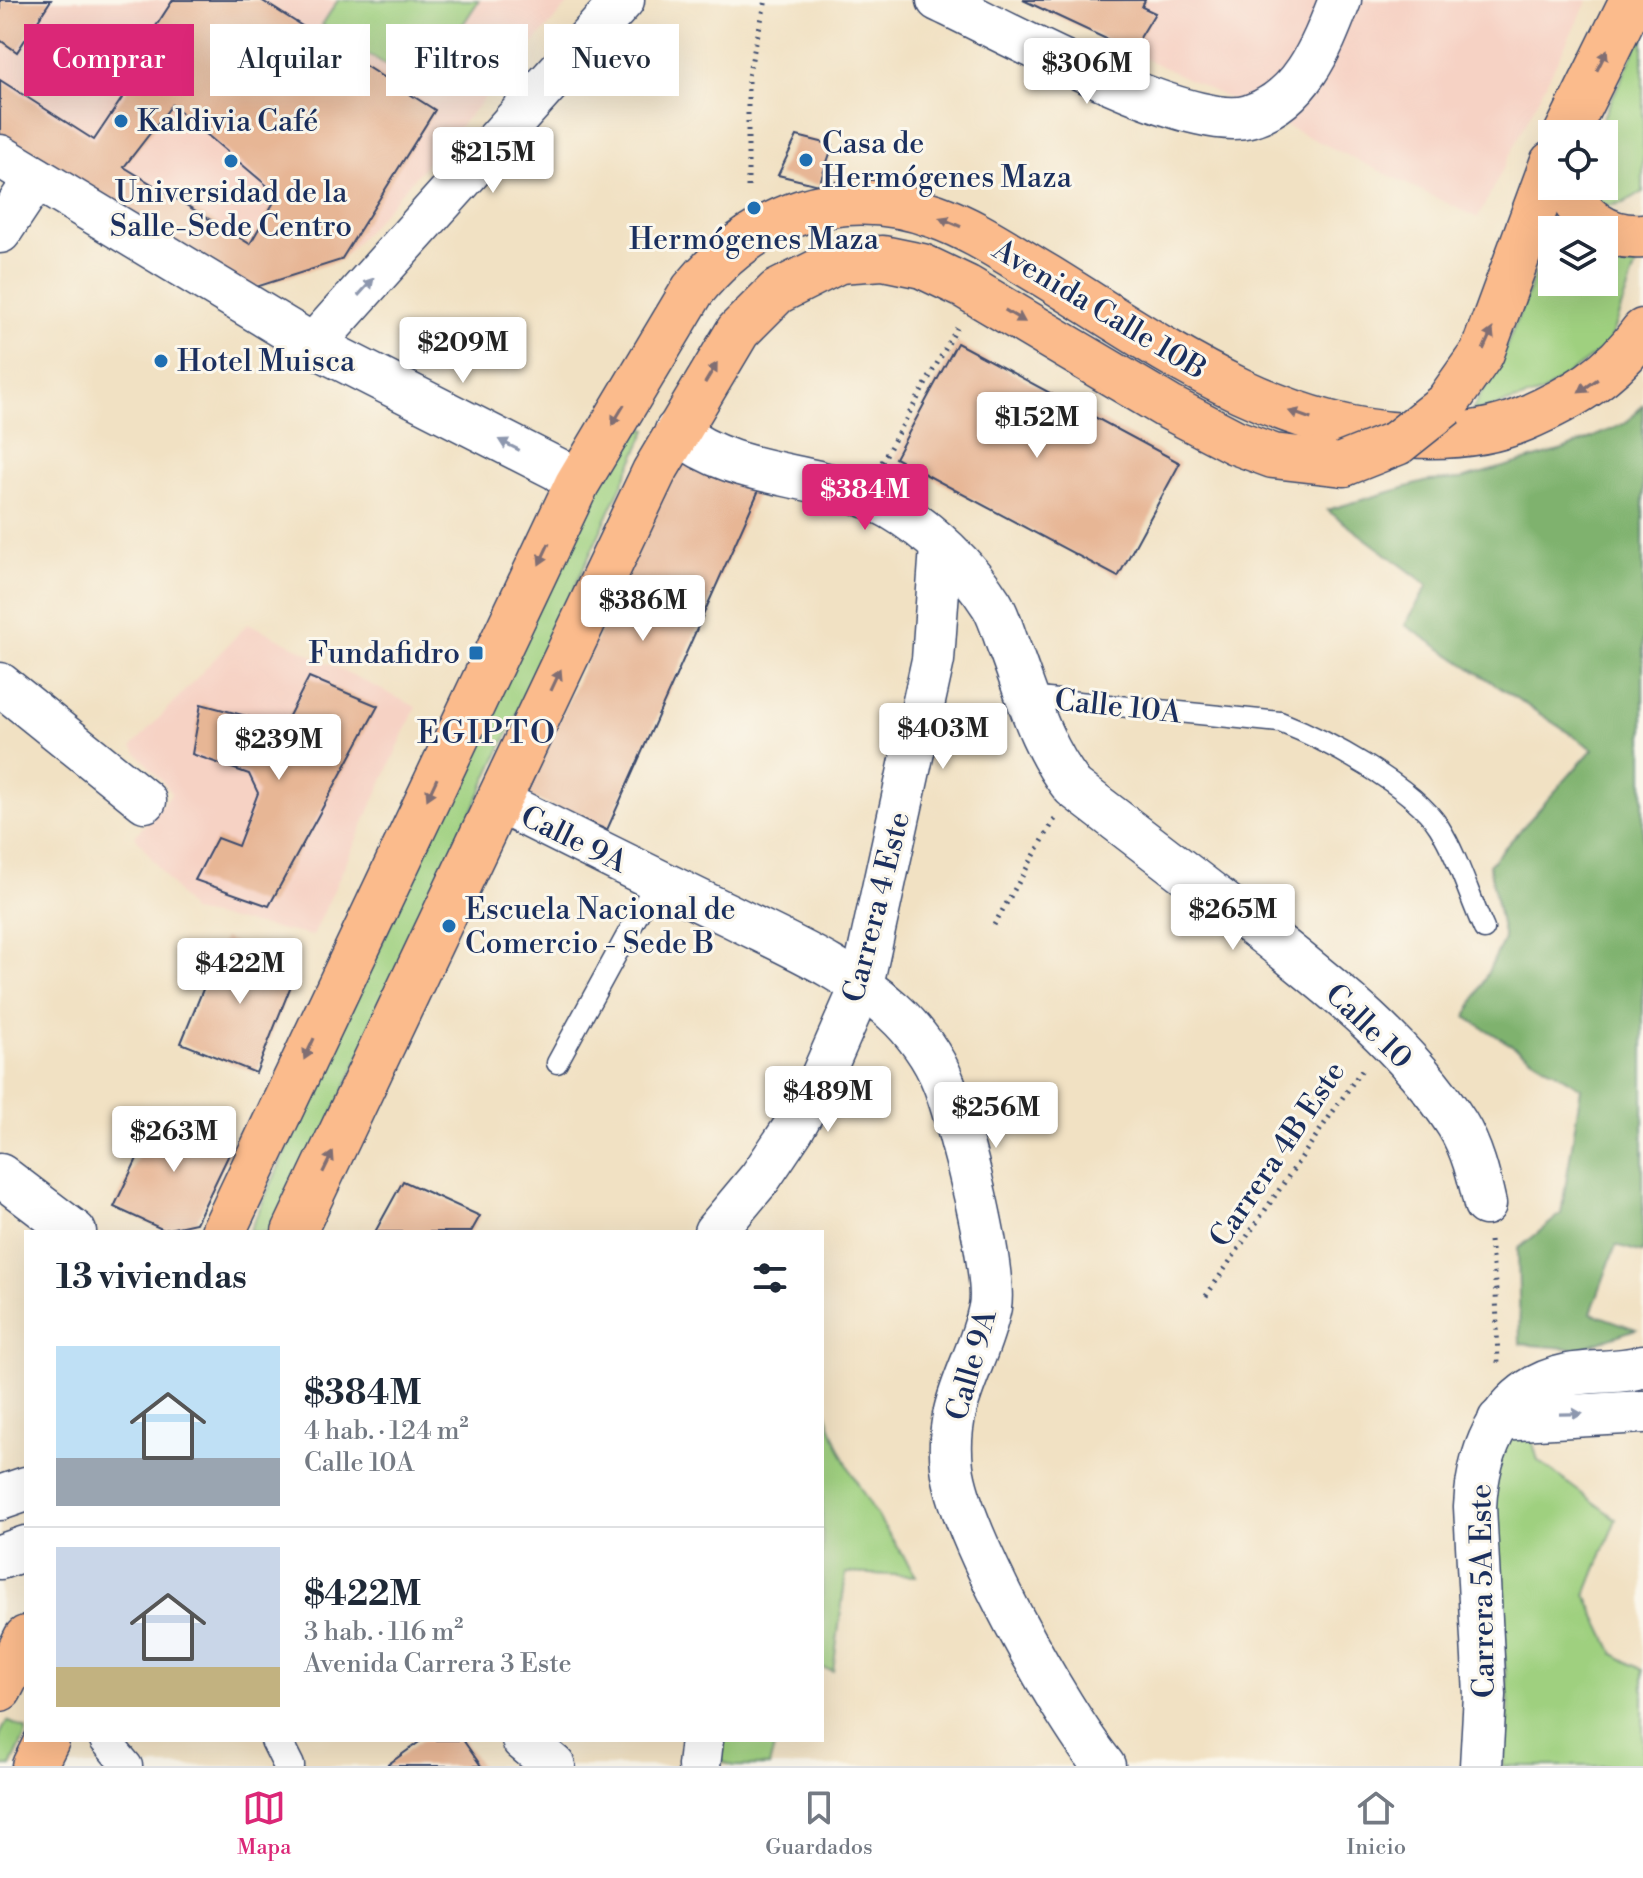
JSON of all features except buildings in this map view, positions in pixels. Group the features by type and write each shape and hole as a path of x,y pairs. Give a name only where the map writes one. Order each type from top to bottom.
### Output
{"main road":[{"path":"1574,120 1632,0"},
{"name":"Avenida Calle 10B","path":"295,1230 500,802 629,522 676,431 738,331 760,308 797,279 839,261 883,258 922,266 976,293 1168,407 1235,442 1273,456 1344,464 1397,443 1446,404 1482,353 1538,200"},
{"path":"1572,200 1597,225 1624,236 1643,236"},
{"name":"Avenida Calle 10B","path":"224,1230 577,484 672,320 711,268 752,233 821,207 852,204 908,208 947,221 978,236 1248,395 1323,423 1375,434 1462,435 1511,425 1585,390 1610,370 1643,331"},
{"path":"0,1689 24,1642"},
{"path":"34,1766 46,1742"}],"street":[{"path":"313,345 623,0"},
{"path":"938,0 1165,106 1214,118 1251,115 1288,93 1305,76 1340,0"},
{"path":"0,156 313,345 557,469 577,484"},
{"path":"0,232 36,178"},
{"name":"Calle 10A","path":"676,431 692,445 739,466 823,481 865,495 893,510 941,547 993,606 1028,697"},
{"name":"Carrera 4 Este","path":"717,1230 760,1178 793,1129 818,1085 862,985 933,660 941,547"},
{"path":"0,684 145,801"},
{"name":"Calle 10","path":"1028,697 1053,761 1073,787 1338,992 1419,1074 1458,1125 1479,1175 1485,1204"},
{"name":"Calle 9A","path":"500,802 841,971 862,985 915,1034 944,1084 989,1266 991,1305 959,1390 952,1421 952,1467 958,1495 1018,1624 1065,1708 1104,1766"},
{"path":"0,1175 72,1230"},
{"path":"1499,1420 1522,1396 1552,1380 1643,1366"},
{"path":"1499,1420 1643,1412"},
{"name":"Carrera 5A Este","path":"1481,1766 1485,1695 1475,1507 1480,1462 1499,1420"},
{"path":"0,1498 24,1490"},
{"path":"0,1557 24,1549"},
{"path":"107,1742 127,1766"},
{"path":"277,1742 289,1766"},
{"path":"525,1742 554,1766"},
{"path":"699,1766 702,1742"}],"lane":[{"name":"Calle 10A","path":"1028,697 1280,722 1308,733 1383,777 1418,804 1438,826 1484,929"},
{"path":"557,1063 657,880"}],"path":[{"path":"748,187 748,76 766,0"},
{"path":"865,495 976,293"},
{"path":"994,925 1073,787"},
{"name":"Carrera 4B Este","path":"1206,1296 1384,1037"},
{"path":"1485,1204 1496,1291 1499,1420"}],"shaded area":[{"name":"Universidad de la Salle-Sede Centro","path":"0,0 572,0 551,24 544,24 544,32 528,50 528,24 386,24 386,96 487,96 341,260 237,293 0,140"},
{"path":"1023,0 1588,0 1478,218"},
{"path":"248,623 416,707 313,936 192,912 135,836 172,793 132,747"}],"green space":[{"path":"338,0 479,0 463,24 386,24 386,66 370,56 370,24 323,24"},
{"path":"1643,33 1643,192 1623,203 1600,207 1594,200 1618,200 1618,120 1602,120"},
{"path":"1642,248 1608,345 1542,393 1471,413 1506,347 1538,268 1538,296 1618,296 1618,249"},
{"path":"1643,405 1643,1253 1616,1245 1591,1313 1636,1329 1578,1349 1520,1344 1518,1249 1561,1214 1581,1088 1466,1017 1504,939 1489,865 1593,749 1405,625 1428,585 1327,510 1428,481 1461,479 1563,450 1626,423"},
{"path":"623,418 647,430 280,1230 250,1230"},
{"path":"824,1402 848,1465 916,1576 846,1573 833,1671 824,1669"},
{"path":"1530,1432 1538,1461 1616,1519 1586,1595 1614,1654 1643,1670 1643,1766 1503,1766 1509,1704 1497,1587 1494,1484 1504,1438"},
{"path":"7,1721 24,1728 24,1738 11,1766 0,1766 0,1735"},
{"path":"719,1742 775,1742 769,1766 733,1766 717,1759"}],"place":[{"name":"Kaldivia Café","path":"121,121"},
{"name":"Casa de Hermógenes Maza","path":"806,160"},
{"name":"Universidad de la Salle-Sede Centro","path":"231,161"},
{"name":"Hermógenes Maza","path":"754,208"},
{"name":"Hotel Muisca","path":"161,361"},
{"name":"Fundafidro","path":"476,653"},
{"name":"Escuela Nacional de Comercio - Sede B","path":"449,926"}],"district":[{"name":"EGIPTO","path":"487,732"}]}
